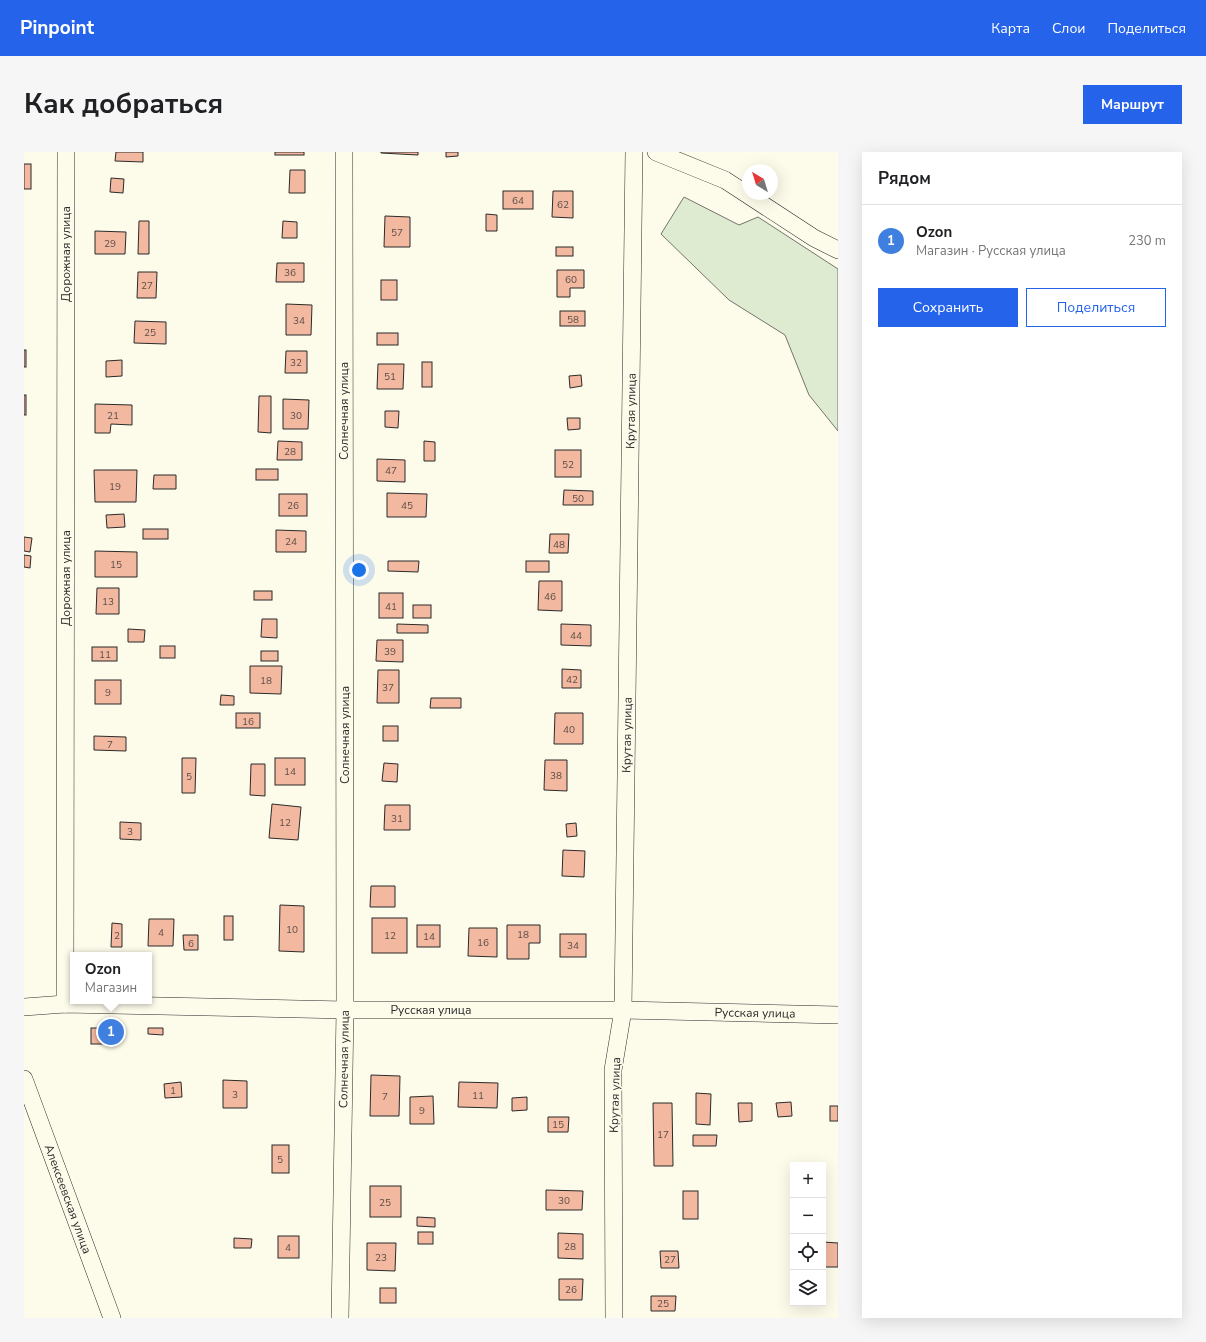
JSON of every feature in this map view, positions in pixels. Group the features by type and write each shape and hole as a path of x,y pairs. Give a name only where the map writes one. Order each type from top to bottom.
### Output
{"street":[{"name":"Дорожная улица","path":"65,1004 66,152"},
{"name":"Солнечная улица","path":"340,1318 345,1010 344,152"},
{"name":"Крутая улица","path":"614,1318 613,1070 623,1010 634,152"},
{"path":"656,152 725,180 814,238 838,250"},
{"name":"Русская улица","path":"24,1007 65,1004 345,1010 623,1010 838,1015"},
{"name":"Алексеевская улица","path":"24,1079 112,1318"}],"green space":[{"path":"684,197 739,225 758,217 838,269 838,431 809,395 785,335 729,300 661,234"}],"building":[{"path":"116,152 143,152 143,162 115,161"},
{"path":"275,152 304,152 304,155 275,155"},
{"path":"418,152 418,155 381,153"},
{"path":"446,152 458,152 458,156 446,157"},
{"path":"24,164 31,164 31,189 24,189"},
{"path":"290,170 305,170 305,193 289,193"},
{"path":"111,178 124,179 123,193 110,192"},
{"path":"503,191 533,191 533,209 503,209"},
{"path":"553,191 573,191 573,218 552,217"},
{"path":"486,214 497,215 497,231 486,231"},
{"path":"385,216 410,217 410,247 384,247"},
{"path":"139,221 149,221 149,254 138,254"},
{"path":"283,221 297,222 297,238 282,238"},
{"path":"95,231 126,232 125,254 95,254"},
{"path":"556,247 573,247 573,256 556,256"},
{"path":"277,263 304,263 304,282 276,282"},
{"path":"557,270 584,270 584,288 570,288 570,297 557,297"},
{"path":"138,272 157,272 156,298 137,298"},
{"path":"381,280 397,280 397,300 381,300"},
{"path":"286,304 312,305 311,335 286,335"},
{"path":"560,311 585,311 585,326 560,326"},
{"path":"135,321 166,322 166,344 134,343"},
{"path":"377,333 398,333 398,345 377,345"},
{"path":"24,350 26,350 26,367 24,367"},
{"path":"286,351 307,351 307,373 285,373"},
{"path":"122,360 122,376 106,377 106,361"},
{"path":"422,362 432,362 432,387 422,387"},
{"path":"378,364 404,364 403,389 377,389"},
{"path":"581,375 582,386 570,388 569,376"},
{"path":"24,395 26,395 26,415 24,415"},
{"path":"259,396 271,396 271,433 258,432"},
{"path":"283,399 309,400 308,429 283,429"},
{"path":"95,404 132,405 132,425 111,424 110,433 95,433"},
{"path":"385,411 399,411 398,428 385,427"},
{"path":"567,418 580,418 580,429 568,430"},
{"path":"278,441 302,442 302,460 277,460"},
{"path":"424,441 435,442 435,461 424,461"},
{"path":"555,450 581,450 581,477 555,477"},
{"path":"377,459 405,460 405,482 377,481"},
{"path":"256,469 278,469 278,480 256,480"},
{"path":"94,470 137,470 136,502 95,502"},
{"path":"154,475 176,475 176,489 153,489"},
{"path":"564,490 593,491 593,505 563,505"},
{"path":"387,493 427,494 426,517 387,517"},
{"path":"279,494 307,494 307,516 279,516"},
{"path":"124,514 125,527 107,528 106,515"},
{"path":"143,529 168,529 168,539 143,539"},
{"path":"276,530 306,531 306,552 276,552"},
{"path":"550,534 569,534 568,553 549,553"},
{"path":"24,537 32,538 30,552 24,551"},
{"path":"95,551 137,552 137,577 95,577"},
{"path":"24,555 31,556 30,568 24,567"},
{"path":"388,561 419,561 418,572 388,571"},
{"path":"526,561 549,561 549,572 526,572"},
{"path":"539,581 562,581 562,611 538,610"},
{"path":"97,588 119,588 119,614 96,614"},
{"path":"254,591 272,591 272,600 254,600"},
{"path":"379,593 403,593 403,618 379,618"},
{"path":"413,605 431,605 431,618 413,618"},
{"path":"262,619 277,619 277,638 261,637"},
{"path":"397,624 428,625 428,633 397,633"},
{"path":"561,624 591,625 591,646 561,645"},
{"path":"128,629 145,630 144,642 128,642"},
{"path":"377,640 403,640 403,662 376,661"},
{"path":"160,646 175,646 175,658 160,658"},
{"path":"92,647 117,647 117,661 92,661"},
{"path":"261,651 278,651 278,661 261,661"},
{"path":"250,666 282,666 281,694 250,693"},
{"path":"562,669 581,670 581,688 562,688"},
{"path":"378,670 399,670 399,703 377,703"},
{"path":"95,680 121,680 121,704 95,704"},
{"path":"221,695 234,696 234,705 220,705"},
{"path":"431,698 461,698 461,708 430,708"},
{"path":"236,713 260,713 260,728 236,728"},
{"path":"555,713 583,713 583,744 554,744"},
{"path":"383,726 398,726 398,741 383,741"},
{"path":"94,736 126,737 126,751 94,750"},
{"path":"182,758 196,758 195,793 182,793"},
{"path":"275,758 305,758 305,785 275,785"},
{"path":"545,760 567,760 567,791 544,790"},
{"path":"384,763 398,764 397,782 382,781"},
{"path":"251,764 265,764 265,796 250,795"},
{"path":"272,804 301,807 298,840 269,838"},
{"path":"385,805 410,805 410,830 384,830"},
{"path":"120,822 141,823 141,840 120,839"},
{"path":"576,823 577,836 567,837 566,824"},
{"path":"563,850 585,851 584,877 562,876"},
{"path":"371,886 395,886 395,907 370,907"},
{"path":"280,905 304,906 304,952 279,951"},
{"path":"224,916 233,916 233,940 224,940"},
{"path":"372,918 407,918 407,953 372,953"},
{"path":"149,919 174,919 173,946 148,946"},
{"path":"112,923 122,924 122,947 111,947"},
{"path":"417,925 440,925 440,947 417,947"},
{"path":"507,925 540,925 540,943 529,943 529,959 507,959"},
{"path":"469,928 497,928 497,957 468,956"},
{"path":"560,934 586,934 586,957 560,957"},
{"path":"183,935 198,935 198,950 184,950"},
{"path":"91,1028 115,1028 115,1044 91,1044"},
{"path":"148,1028 163,1028 163,1035 148,1034"},
{"path":"371,1075 400,1076 399,1116 370,1116"},
{"path":"223,1080 247,1081 247,1108 223,1108"},
{"path":"181,1082 182,1097 165,1098 164,1084"},
{"path":"459,1082 498,1083 497,1108 458,1107"},
{"path":"696,1093 711,1094 710,1125 696,1124"},
{"path":"433,1096 434,1124 410,1124 410,1097"},
{"path":"527,1097 527,1110 512,1111 512,1098"},
{"path":"791,1102 792,1116 778,1117 776,1103"},
{"path":"653,1103 672,1103 673,1166 654,1166"},
{"path":"738,1103 752,1103 752,1121 739,1122"},
{"path":"830,1106 838,1106 838,1121 830,1121"},
{"path":"548,1117 569,1117 568,1132 548,1132"},
{"path":"693,1135 717,1135 716,1146 693,1146"},
{"path":"272,1145 289,1145 289,1173 272,1173"},
{"path":"370,1186 401,1186 401,1217 370,1217"},
{"path":"546,1190 583,1191 582,1210 546,1210"},
{"path":"683,1191 698,1191 698,1219 683,1219"},
{"path":"417,1217 435,1218 435,1227 417,1226"},
{"path":"418,1232 433,1232 433,1244 418,1244"},
{"path":"558,1233 583,1234 583,1259 558,1258"},
{"path":"278,1236 299,1236 299,1258 278,1258"},
{"path":"234,1238 252,1239 251,1248 234,1248"},
{"path":"826,1242 838,1243 838,1267 826,1267"},
{"path":"367,1243 396,1243 395,1271 367,1270"},
{"path":"660,1251 678,1251 679,1268 661,1268"},
{"path":"559,1279 583,1279 582,1300 559,1300"},
{"path":"380,1288 396,1288 396,1303 380,1303"},
{"path":"651,1296 676,1296 675,1311 651,1311"}],"place":[{"name":"Ozon","path":"111,1032"}]}
